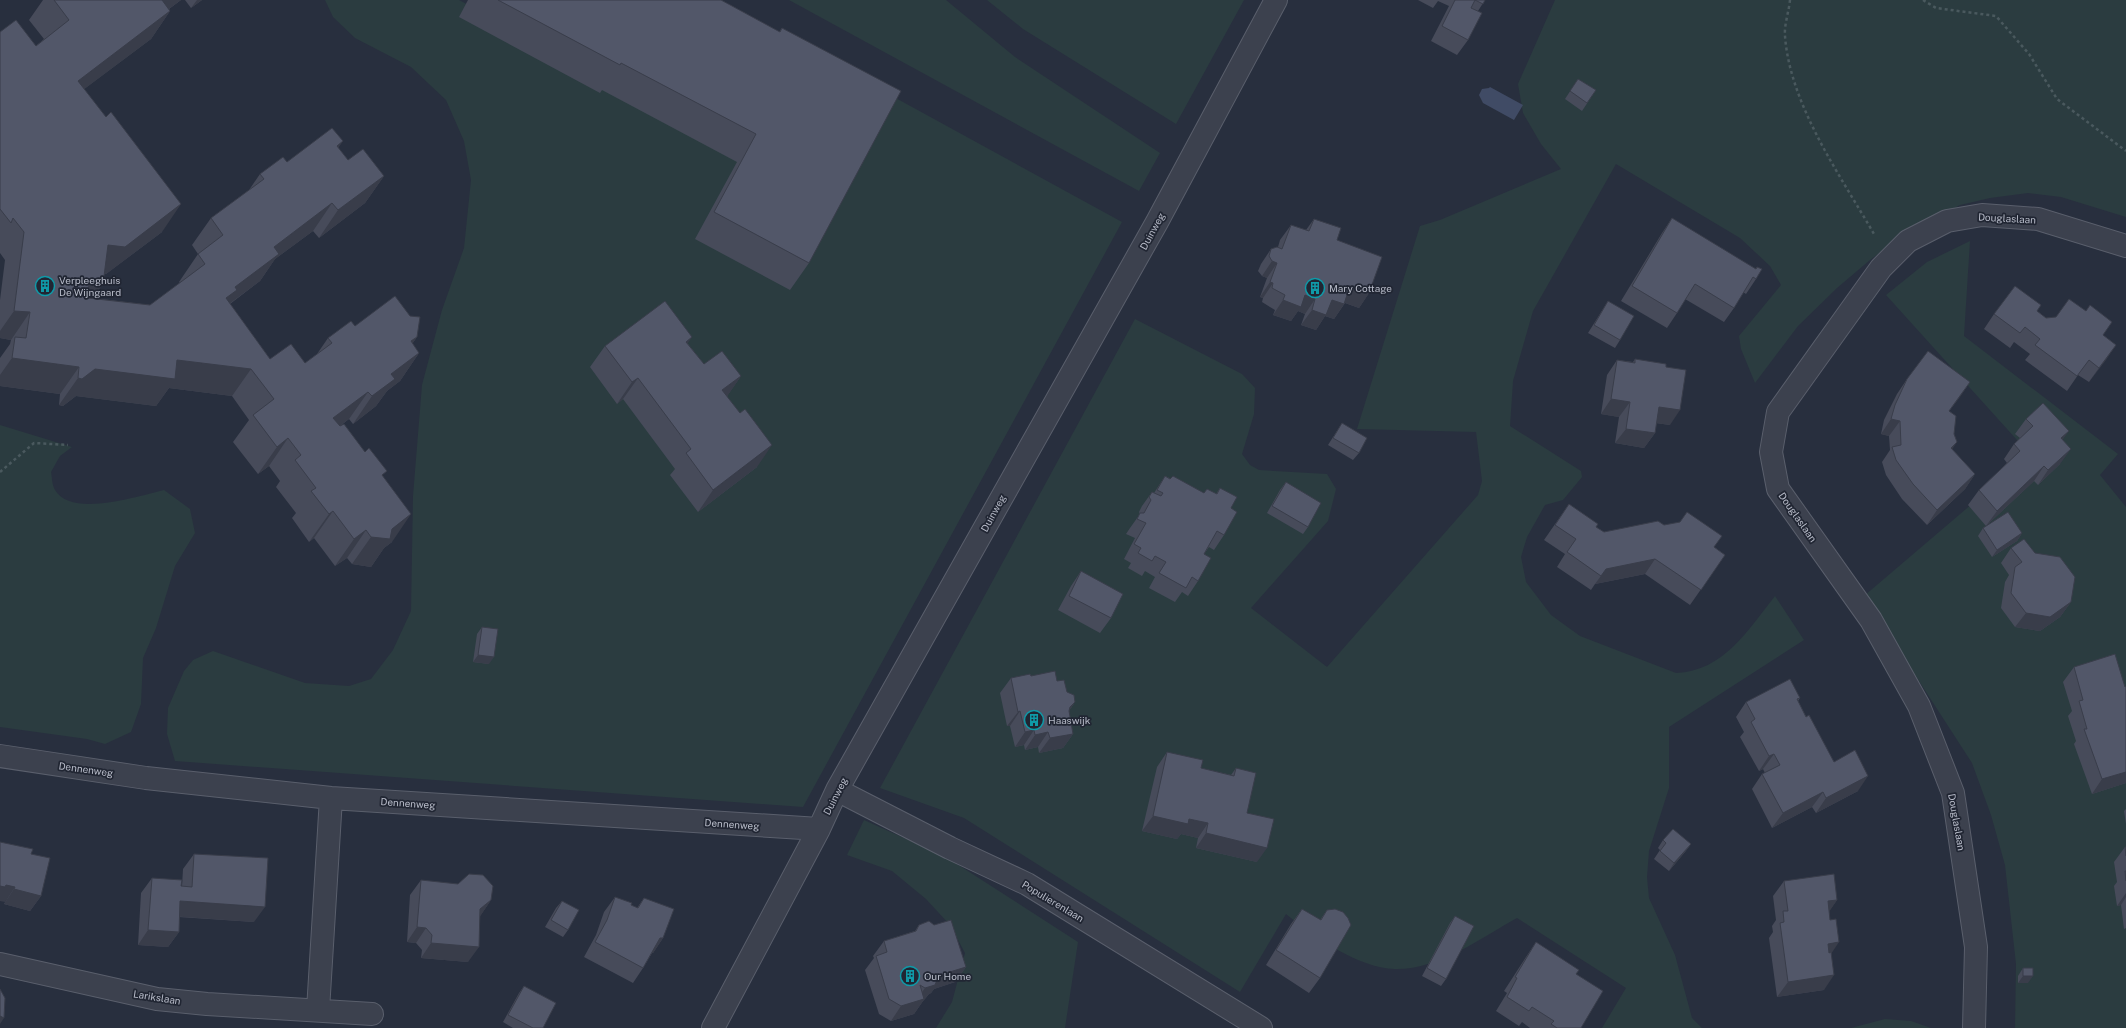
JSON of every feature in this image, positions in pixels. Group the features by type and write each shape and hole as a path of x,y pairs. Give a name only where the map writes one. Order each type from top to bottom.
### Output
{"street":[{"name":"Duinweg","path":"713,1028 819,829 837,790 1157,222 1276,0"},
{"name":"Douglaslaan","path":"1974,1028 1976,947 1953,793 1919,706 1871,620 1778,489 1771,452 1778,412 1880,268 1908,240 1947,221 1982,215 2038,219 2126,246"},
{"name":"Dennenweg","path":"0,756 146,778 332,798 819,829"},
{"name":"Populierenlaan","path":"837,790 950,848 1027,884 1261,1028"},
{"path":"318,1010 332,798"},
{"name":"Larikslaan","path":"0,964 157,999 207,1004 372,1014"}],"path":[{"path":"1790,0 1785,35 1796,92 1824,148 1889,260"},
{"path":"1922,0 1936,8 1996,16 2029,54 2057,99 2126,151"},
{"path":"0,472 34,443 68,445"}],"shaded area":[{"path":"325,0 459,0 472,7 596,0 819,56 1122,222 803,807 175,761 167,734 168,708 184,671 193,660 213,651 305,683 349,686 371,679 393,650 411,611 413,496 422,385 442,310 464,248 471,180 464,141 446,100 411,67 355,38 333,17"},
{"path":"789,0 946,0 1015,57 1160,153 1139,191"},
{"path":"987,0 1244,0 1176,124 1023,29"},
{"path":"1555,0 2126,0 2126,217 2061,197 2028,193 1990,198 1960,205 1901,237 1870,260 1837,288 1798,326 1755,383 1741,349 1739,336 1781,285 1770,266 1740,238 1616,164 1533,311 1513,381 1510,426 1581,471 1582,477 1563,500 1545,505 1527,537 1521,557 1526,582 1551,615 1580,636 1676,673 1693,671 1708,665 1721,657 1744,635 1775,596 1804,640 1669,727 1669,788 1649,851 1647,877 1649,898 1675,955 1692,1018 1702,1028 1602,1028 1626,988 1517,918 1443,959 1411,968 1395,969 1366,963 1351,957 1309,932 1286,914 1240,992 964,818 880,788 1135,319 1242,374 1255,388 1254,414 1242,454 1250,465 1259,470 1327,474 1336,489 1328,521 1251,608 1327,667 1478,495 1482,481 1476,432 1357,429 1420,226 1440,220 1561,169 1541,144 1523,113 1518,84"},
{"path":"1970,241 1964,336 2118,454 2100,475 2126,507 2126,1028 2015,1028 2016,964 2005,865 1991,815 1972,763 1864,596 2027,457 2017,440 1886,295 1927,262"},
{"path":"0,425 72,447 60,456 51,472 54,488 63,498 75,503 106,503 164,490 190,509 195,533 175,566 156,628 143,658 141,704 131,732 105,744 87,739 0,727"},
{"path":"864,820 946,857 1078,942 1065,1028 936,1028 952,1002 965,953 950,925 926,899 892,871 847,855"},
{"path":"1885,1019 1911,1021 1931,1028 1851,1028"}],"water":[{"path":"1490,87 1523,105 1514,120 1483,103 1479,95 1482,89"}],"building":[{"name":"Verpleeghuis De Wijngaard","path":"54,0 162,0 170,11 78,81 106,117 111,112 181,204 125,247 108,245 103,284 89,282 88,298 150,305 205,264 198,254 223,235 211,218 264,179 260,174 283,157 287,162 332,128 343,141 337,146 348,160 363,149 384,176 338,210 332,203 274,247 279,254 235,287 237,290 226,298 270,359 291,344 305,363 332,343 328,338 351,321 355,326 395,296 410,316 420,317 417,337 411,341 419,353 391,374 395,379 372,396 368,392 333,418 340,426 344,424 365,452 369,448 387,471 382,475 411,514 392,529 390,539 371,537 366,530 354,539 333,511 329,514 311,491 316,488 295,460 301,455 288,438 277,447 253,415 274,399 251,369 177,360 175,379 95,369 82,379 78,378 79,367 12,358 15,337 26,338 30,312 14,311 24,232 13,218 11,223 0,209 0,32 16,20 36,46 69,20"},
{"path":"498,0 721,0 780,32 782,28 901,91 809,263 714,212 756,134 621,63 620,65"},
{"path":"1455,0 1475,0 1471,8 1482,13 1468,40 1442,26"},
{"path":"1475,0 1485,0 1483,4"},
{"path":"1578,79 1596,90 1587,103 1570,91"},
{"path":"1672,218 1756,269 1757,267 1762,269 1756,279 1753,277 1734,308 1695,284 1677,313 1632,286"},
{"name":"Mary Cottage","path":"1314,219 1341,228 1337,240 1382,257 1369,293 1350,286 1344,304 1332,300 1326,315 1312,310 1315,299 1305,295 1301,307 1283,300 1285,295 1272,288 1273,283 1270,282 1277,263 1272,261 1269,256 1271,249 1277,247 1282,249 1291,225 1309,231"},
{"path":"2015,286 2041,305 2037,311 2046,318 2056,317 2069,299 2086,311 2090,305 2112,322 2103,335 2116,345 2099,368 2089,360 2077,376 2035,345 2040,339 2025,327 2020,333 1994,314"},
{"path":"665,301 692,337 686,342 704,364 722,351 741,376 722,390 740,413 745,409 772,445 713,490 686,453 691,449 638,378 632,382 605,346"},
{"path":"1608,301 1634,316 1620,340 1594,325"},
{"path":"1928,351 1970,382 1949,411 1956,416 1954,434 1957,442 1951,448 1975,474 1937,510 1913,484 1896,460 1892,447 1901,445 1900,421 1891,419 1895,405 1907,379"},
{"path":"1635,359 1666,364 1666,367 1686,370 1680,410 1659,407 1655,433 1626,429 1630,402 1611,399 1617,360 1635,363"},
{"path":"2043,403 2069,431 2061,438 2071,449 2048,470 2044,466 1997,511 1979,490 2020,451 2014,444 2033,426 2026,419"},
{"path":"1342,423 1367,438 1359,453 1333,438"},
{"path":"1165,476 1170,479 1173,476 1204,493 1207,489 1217,494 1220,488 1237,497 1231,508 1237,512 1224,535 1217,531 1204,554 1211,558 1198,581 1192,577 1186,588 1159,573 1166,562 1155,556 1152,561 1138,553 1141,548 1134,544 1146,523 1137,519 1140,513 1144,513 1151,500 1149,497 1152,492 1161,496 1163,493 1157,490"},
{"path":"1286,482 1321,503 1308,527 1272,506"},
{"path":"1569,504 1598,524 1596,527 1604,532 1658,521 1664,525 1680,522 1687,512 1722,536 1714,547 1725,555 1701,590 1655,559 1606,569 1601,576 1567,552 1576,539 1555,525"},
{"path":"2008,512 2022,533 1997,550 1983,528"},
{"path":"2024,539 2035,553 2060,557 2075,577 2071,602 2050,617 2026,613 2011,593 2015,567 2022,562 2011,548"},
{"path":"1081,571 1123,594 1111,618 1069,596"},
{"path":"482,627 498,629 494,657 478,655"},
{"path":"2115,654 2125,687 2126,686 2126,772 2102,779 2084,729 2087,729 2079,701 2083,700 2074,667"},
{"path":"1055,671 1057,681 1064,680 1067,692 1074,695 1075,702 1070,707 1069,711 1073,734 1050,738 1048,732 1035,735 1034,730 1025,732 1020,711 1018,712 1011,678"},
{"path":"1790,679 1800,698 1797,699 1806,717 1809,715 1834,762 1855,750 1868,776 1826,798 1823,792 1783,813 1762,774 1780,765 1774,754 1769,756 1751,722 1755,719 1746,702"},
{"path":"1167,752 1203,760 1201,768 1234,776 1236,768 1256,773 1247,813 1274,819 1267,848 1206,833 1208,823 1189,819 1188,824 1153,816"},
{"path":"1673,829 1691,844 1674,863 1660,851 1666,843 1663,840"},
{"path":"0,842 33,849 31,854 50,858 41,896 14,889 15,887 6,885 5,887 0,886"},
{"path":"194,854 268,858 265,907 180,901 179,932 148,930 152,878 182,880 181,886 192,887"},
{"path":"469,874 483,875 493,886 491,900 480,909 479,947 431,943 432,935 426,928 417,927 421,880 458,884"},
{"path":"1834,874 1837,900 1828,901 1830,920 1836,919 1839,942 1828,944 1829,953 1831,952 1834,975 1788,982 1780,923 1784,922 1783,911 1788,911 1784,881"},
{"path":"615,897 632,903 631,905 638,908 644,898 674,909 663,938 660,938 643,968 595,942 607,920"},
{"path":"562,901 579,910 568,930 551,920"},
{"path":"1302,909 1321,920 1327,910 1335,909 1343,912 1351,925 1320,978 1276,950"},
{"path":"1455,916 1474,926 1446,979 1427,968"},
{"name":"Our Home","path":"951,920 966,967 940,975 942,978 937,980 935,985 925,988 920,985 924,999 901,1006 889,999 876,956 887,952 884,941 916,931 919,925 929,921 934,925"},
{"path":"1536,942 1579,970 1576,974 1603,991 1581,1028 1557,1028 1551,1024 1554,1021 1532,1007 1529,1011 1507,997 1517,978 1515,977"},
{"path":"2023,968 2033,968 2033,976 2023,976"},
{"path":"524,986 556,1003 543,1028 533,1028 508,1015"},
{"path":"0,989 5,998 4,1018 0,1016"}],"place":[{"name":"Verpleeghuis De Wijngaard","path":"45,286"},
{"name":"Mary Cottage","path":"1315,288"},
{"name":"Haaswijk","path":"1034,720"},
{"name":"Our Home","path":"910,976"}]}
